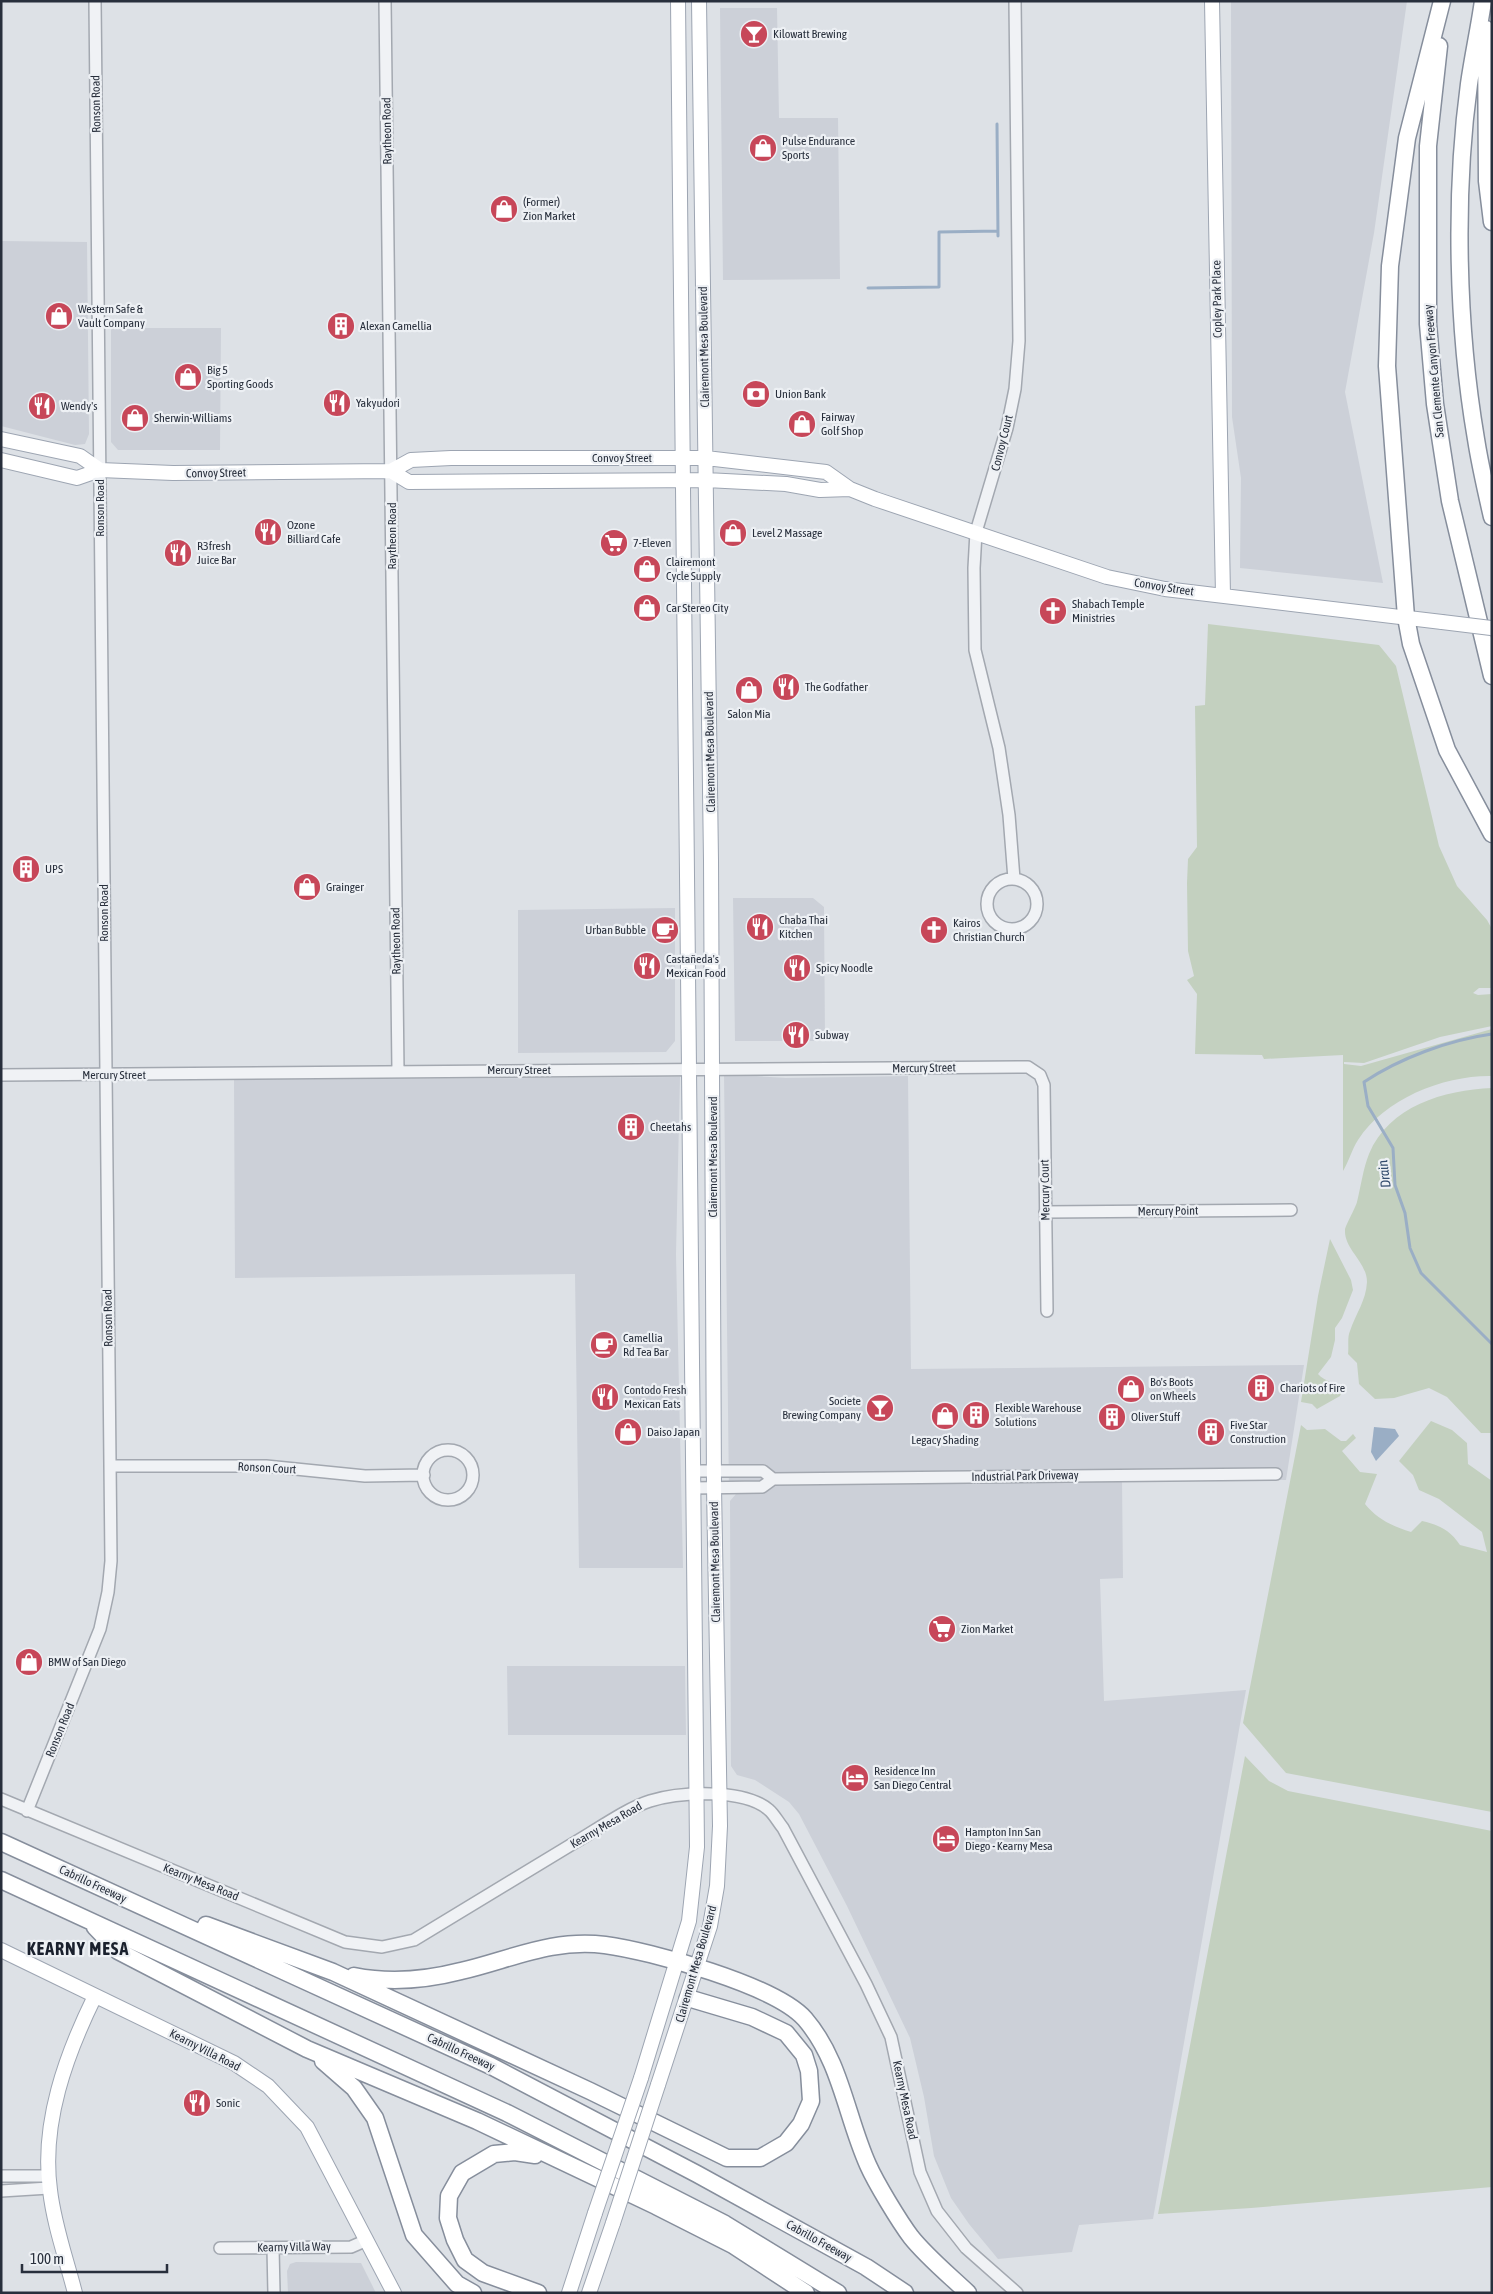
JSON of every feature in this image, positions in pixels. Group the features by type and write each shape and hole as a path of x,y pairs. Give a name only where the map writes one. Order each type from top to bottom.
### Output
{"highway":[{"path":"1443,1 1407,138 1390,266 1387,366 1406,617 1412,644 1447,750 1492,834"},
{"name":"San Clemente Canyon Freeway","path":"1443,1 1428,146 1428,324 1435,404 1450,501 1492,676"},
{"path":"1485,1 1487,181 1492,222"},
{"path":"1485,1 1469,85 1462,169 1460,261 1465,340 1476,438 1492,517"},
{"name":"Cabrillo Freeway","path":"1,1842 491,2066 697,2174 866,2267 905,2293"},
{"path":"1,1880 507,2113 725,2224 838,2293"},
{"path":"84,1880 333,1972 590,2091 727,2158 760,2158 786,2143 801,2124 811,2101 809,2072 804,2055 786,2033 752,2017 688,1998"},
{"path":"88,1920 118,1951 307,2048 477,2121 656,2206 734,2245 806,2293"},
{"path":"333,1972 368,1979 415,1980 461,1971 539,1948 572,1943 605,1945 697,1968 724,1976 772,1996 804,2018 828,2052 868,2165 911,2237 968,2293"},
{"path":"307,2048 354,2088 375,2118 414,2235 457,2284 474,2293"},
{"path":"538,2293 483,2272 465,2260 455,2240 448,2218 449,2196 462,2173 494,2154 515,2152 552,2158"}],"main road":[{"name":"Clairemont Mesa Boulevard","path":"569,2293 641,2078 677,1963 692,1905 696,1870 698,1795 688,1069 684,459 678,1"},
{"name":"Clairemont Mesa Boulevard","path":"588,2293 688,1998 710,1926 718,1886 720,1795 714,1487 706,458 699,1"},
{"name":"Copley Park Place","path":"1212,1 1223,596"},
{"path":"2,439 80,456 100,470"},
{"name":"Convoy Street","path":"1,460 77,478 100,470 173,474 391,471 411,460 706,458 826,472 850,489 1107,577 1165,589 1492,628"},
{"name":"Convoy Street","path":"391,471 409,482 684,479 775,483 820,490 850,489"},
{"name":"Kearny Villa Road","path":"1,1950 234,2063 268,2086 306,2127 394,2293"},
{"path":"75,2293 56,2225 49,2182 50,2142 56,2095 72,2043 94,1996"}],"street":[{"name":"Ronson Road","path":"27,1810 93,1650 105,1610 111,1561 95,1"},
{"name":"Raytheon Road","path":"385,1 398,1071"},
{"name":"Convoy Court","path":"1014,879 1009,815 999,748 975,650 974,568 976,532 1008,428 1015,389 1019,341 1015,1"},
{"path":"1007,879 1014,879 1029,885 1034,892 1036,906 1031,920 1025,925 1009,929 994,922 989,915 987,898 995,885 1007,879"},
{"name":"Mercury Street","path":"1,1075 1028,1067 1035,1071"},
{"name":"Mercury Court","path":"1035,1071 1044,1085 1047,1311"},
{"name":"Mercury Point","path":"1045,1212 1291,1210"},
{"path":"451,1450 467,1458 473,1474 467,1491 458,1498 446,1499 430,1492 424,1475 430,1458 439,1452 451,1450"},
{"name":"Ronson Court","path":"110,1466 266,1466 365,1476 424,1475"},
{"name":"Industrial Park Driveway","path":"693,1470 763,1471 773,1479"},
{"name":"Industrial Park Driveway","path":"693,1488 762,1487 773,1479 1276,1474"},
{"name":"Kearny Mesa Road","path":"1,1799 345,1942 382,1947 414,1940 605,1824 648,1801 670,1796 720,1795 742,1797 768,1809 785,1832 866,1984 891,2036 920,2172 937,2211 966,2248 1017,2293"},
{"path":"1,2176 49,2182"},
{"path":"1,2191 49,2182"},
{"name":"Kearny Villa Way","path":"220,2248 351,2247 367,2240"},
{"path":"273,2248 274,2293"}],"shaded area":[{"path":"1231,1 1407,1 1374,233 1345,392 1383,583 1240,568 1241,478 1232,417"},
{"path":"720,8 777,8 779,118 838,118 840,279 723,280"},
{"path":"1,241 87,242 89,434 85,444 75,445 1,426"},
{"path":"111,328 221,328 220,450 118,450 111,442"},
{"path":"733,898 813,898 824,907 825,1041 735,1041"},
{"path":"675,908 675,1041 666,1052 518,1053 518,910"},
{"path":"724,1074 786,1078 908,1076 911,1369 1304,1365 1286,1480 1122,1478 1123,1578 1100,1579 1104,1701 1246,1690 1153,2219 1079,2225 1072,2252 998,2259 969,2224 951,2198 934,2156 924,2097 910,2038 847,1906 799,1814 789,1802 755,1780 737,1775 731,1766 730,1501 736,1494 729,1493"},
{"path":"680,1077 676,1254 683,1568 579,1568 575,1274 235,1278 234,1080"},
{"path":"507,1666 685,1666 686,1735 508,1735"},
{"path":"296,2262 361,2263 376,2293 288,2293 287,2271 290,2264"}],"green space":[{"path":"1208,624 1379,645 1396,666 1439,846 1457,886 1487,920 1492,929 1492,988 1479,988 1473,993 1478,995 1492,994 1492,1026 1440,1037 1364,1063 1344,1062 1344,1064 1361,1066 1492,1029 1492,1076 1455,1080 1436,1085 1400,1101 1370,1125 1358,1140 1343,1171 1343,1055 1264,1059 1262,1055 1195,1054 1197,994 1187,980 1194,976 1188,951 1187,883 1188,859 1197,847 1195,706 1205,705"},
{"path":"1492,1088 1492,1433 1481,1433 1447,1397 1429,1388 1394,1398 1375,1399 1359,1384 1357,1363 1348,1354 1348,1339 1365,1295 1367,1282 1363,1268 1348,1243 1345,1230 1357,1202 1369,1154 1378,1137 1390,1124 1404,1113 1437,1097 1455,1092"},
{"path":"1330,1239 1351,1280 1353,1290 1342,1318 1335,1328 1335,1340 1331,1357 1318,1374 1342,1391 1340,1396 1317,1409 1312,1404 1301,1402 1318,1296"},
{"path":"1431,1421 1452,1430 1467,1443 1468,1464 1492,1481 1492,1812 1286,1773 1243,1723 1301,1425 1307,1430 1325,1429 1341,1441 1346,1441 1353,1434 1356,1438 1342,1451 1360,1472 1377,1474 1365,1504 1380,1518 1411,1532 1422,1521 1434,1524 1448,1532 1460,1545 1487,1552 1482,1532 1439,1499 1419,1490 1413,1475 1399,1461"},
{"path":"1245,1756 1269,1781 1288,1791 1492,1831 1492,2187 1251,2208 1158,2214"}],"water":[{"path":"1374,1427 1395,1429 1399,1436 1376,1461 1371,1452"}],"waterway":[{"path":"997,124 998,236"},
{"path":"868,288 939,287 939,232 998,231"},
{"name":"Drain","path":"1492,1034 1442,1045 1425,1051 1393,1065 1364,1082 1368,1106 1393,1148 1395,1185 1405,1213 1410,1248 1421,1273 1492,1344"}],"place":[{"name":"Kilowatt Brewing","path":"754,34"},
{"name":"Pulse Endurance Sports","path":"763,148"},
{"name":"(Former) Zion Market","path":"504,209"},
{"name":"Western Safe & Vault Company","path":"59,316"},
{"name":"Alexan Camellia","path":"341,326"},
{"name":"Big 5 Sporting Goods","path":"188,377"},
{"name":"Union Bank","path":"756,394"},
{"name":"Yakyudori","path":"337,403"},
{"name":"Wendy's","path":"42,406"},
{"name":"Sherwin-Williams","path":"135,418"},
{"name":"Fairway Golf Shop","path":"802,424"},
{"name":"Ozone Billiard Cafe","path":"268,532"},
{"name":"Level 2 Massage","path":"733,533"},
{"name":"7-Eleven","path":"614,543"},
{"name":"R3fresh Juice Bar","path":"178,553"},
{"name":"Clairemont Cycle Supply","path":"647,569"},
{"name":"Car Stereo City","path":"647,608"},
{"name":"Shabach Temple Ministries","path":"1053,611"},
{"name":"The Godfather","path":"786,687"},
{"name":"Salon Mia","path":"749,690"},
{"name":"UPS","path":"26,869"},
{"name":"Grainger","path":"307,887"},
{"name":"Chaba Thai Kitchen","path":"760,927"},
{"name":"Urban Bubble","path":"665,930"},
{"name":"Kairos Christian Church","path":"934,930"},
{"name":"Castañeda's Mexican Food","path":"647,966"},
{"name":"Spicy Noodle","path":"797,968"},
{"name":"Subway","path":"796,1035"},
{"name":"Cheetahs","path":"631,1127"},
{"name":"Camellia Rd Tea Bar","path":"604,1345"},
{"name":"Chariots of Fire","path":"1261,1388"},
{"name":"Bo's Boots on Wheels","path":"1131,1389"},
{"name":"Contodo Fresh Mexican Eats","path":"605,1397"},
{"name":"Societe Brewing Company","path":"880,1408"},
{"name":"Flexible Warehouse Solutions","path":"976,1415"},
{"name":"Legacy Shading","path":"945,1416"},
{"name":"Oliver Stuff","path":"1112,1417"},
{"name":"Daiso Japan","path":"628,1432"},
{"name":"Five Star Construction","path":"1211,1432"},
{"name":"Zion Market","path":"942,1629"},
{"name":"BMW of San Diego","path":"29,1662"},
{"name":"Residence Inn San Diego Central","path":"855,1778"},
{"name":"Hampton Inn San Diego - Kearny Mesa","path":"946,1839"},
{"name":"Sonic","path":"197,2103"}],"district":[{"name":"KEARNY MESA","path":"78,1949"}]}
